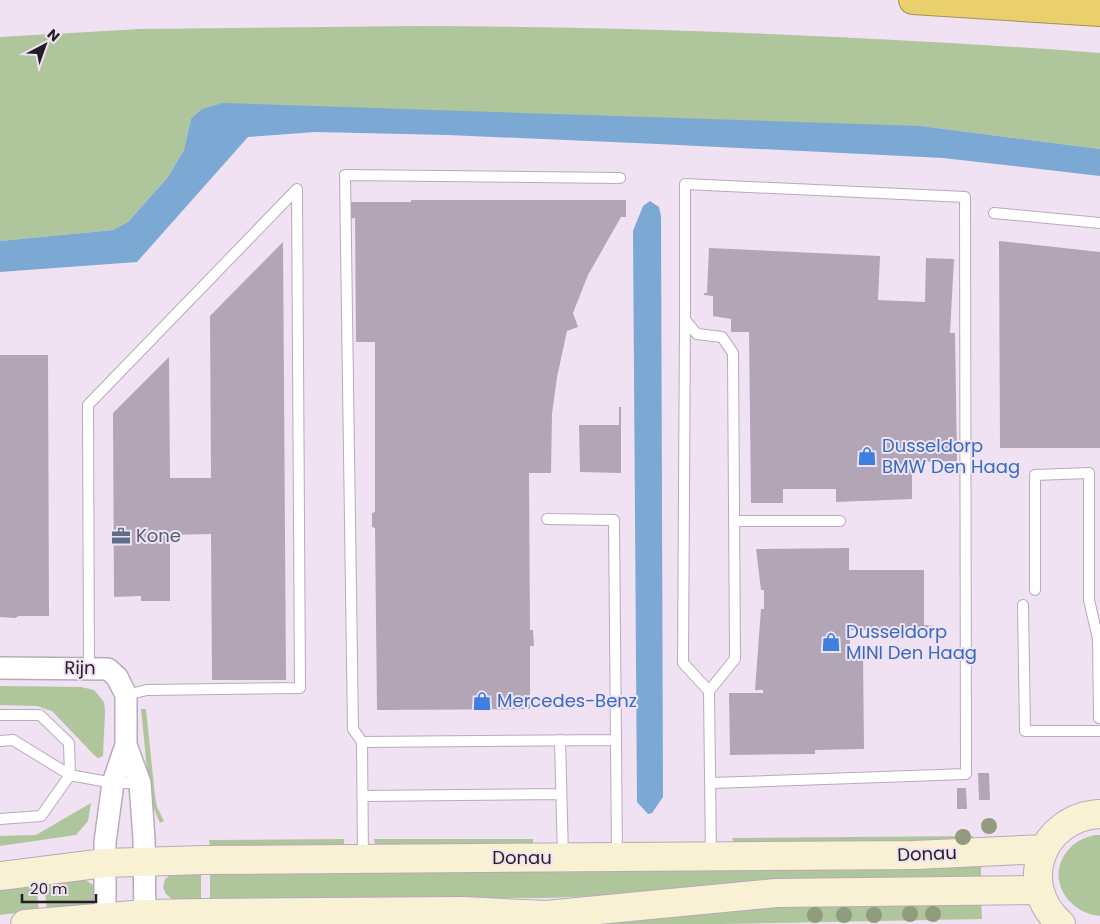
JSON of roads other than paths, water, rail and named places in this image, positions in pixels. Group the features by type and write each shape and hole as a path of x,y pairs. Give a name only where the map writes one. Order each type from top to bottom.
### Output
{"highway":[{"path":"913,0 1100,12"}],"main road":[{"path":"1061,924 1048,910 1039,890 1039,862 1044,849 1058,829 1079,817 1100,814"},
{"name":"Donau","path":"0,876 105,863 204,860 915,855 1044,849"},
{"name":"Donau","path":"25,924 105,920 463,911 546,915 776,894 1039,890"}],"street":[{"name":"Rijn","path":"0,668 108,668 117,677 126,695"},
{"path":"126,695 126,745 140,783 144,839 145,919"},
{"path":"105,920 105,842 112,783 126,745"}],"lane":[{"path":"362,859 362,742 353,730 345,175 620,178"},
{"path":"709,691 683,663 685,184 965,198 966,774 711,783"},
{"path":"89,668 88,405 297,189 300,688 147,690 126,695"},
{"path":"994,213 1100,223"},
{"path":"685,320 697,334 722,337 733,353 735,659 709,691 711,857"},
{"path":"1035,590 1035,475 1089,473 1089,600 1099,638 1100,720"},
{"path":"546,519 614,520 617,857"},
{"path":"734,522 840,522"},
{"path":"1023,605 1025,731 1100,731"},
{"path":"0,714 40,715 69,743 70,775 41,816 0,819"},
{"path":"0,741 13,740 70,775 112,783 140,783"},
{"path":"560,740 563,858"},
{"path":"362,742 616,740"},
{"path":"363,796 561,794"}],"water":[{"path":"223,103 921,126 1100,149 1100,176 943,158 658,144 447,135 316,132 248,137 137,262 0,272 0,241 113,230 128,222 168,177 184,150 191,119 202,109"},
{"path":"650,201 659,207 661,216 663,797 652,813 648,814 637,802 633,231 643,206"}],"place":[{"name":"Dusseldorp BMW Den Haag","path":"867,456"},
{"name":"Kone","path":"121,536"},
{"name":"Dusseldorp MINI Den Haag","path":"831,642"},
{"name":"Mercedes-Benz","path":"482,701"}]}
